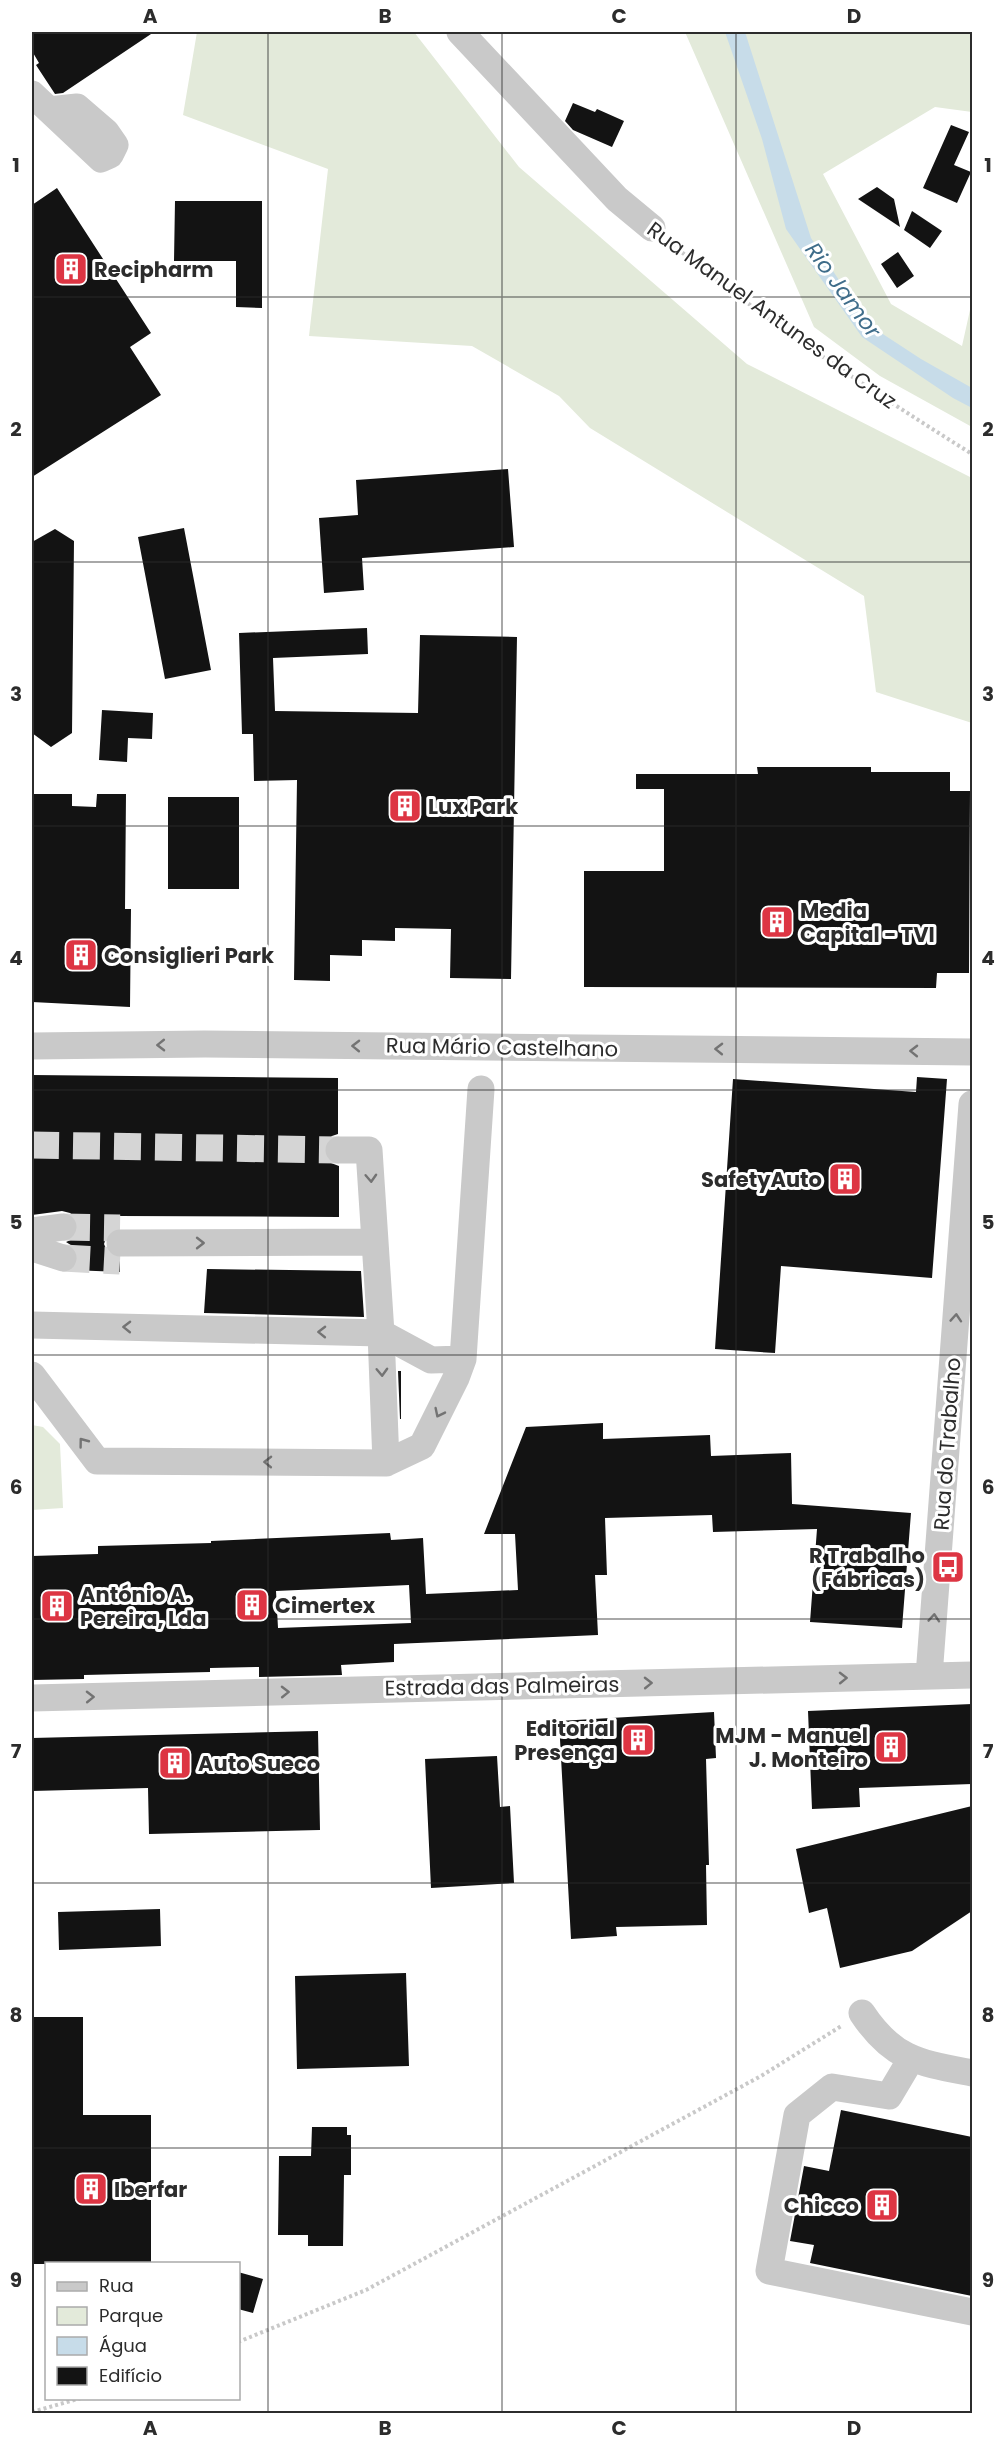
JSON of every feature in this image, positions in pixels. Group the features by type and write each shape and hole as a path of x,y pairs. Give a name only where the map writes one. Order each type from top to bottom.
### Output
{"street":[{"name":"Rua Manuel Antunes da Cruz","path":"460,32 617,199 652,228"},
{"name":"Rua Mário Castelhano","path":"32,1046 217,1044 972,1052"},
{"path":"32,1375 97,1461 386,1463 422,1446 463,1359 481,1089"},
{"name":"Rua do Trabalho","path":"929,1676 972,1104"},
{"path":"339,1150 369,1150 381,1333 386,1463"},
{"path":"32,1231 63,1242"},
{"path":"32,1238 63,1242"},
{"path":"32,1248 63,1242"},
{"path":"120,1244 374,1242"},
{"path":"32,1325 381,1333 431,1360 463,1359"},
{"name":"Estrada das Palmeiras","path":"32,1698 972,1675"},
{"path":"862,2013 876,2035 911,2059 928,2066 972,2073"},
{"path":"911,2059 889,2096 832,2087 797,2115 769,2271 972,2312"}],"path":[{"name":"Rua Manuel Antunes da Cruz","path":"652,228 702,269 870,390 972,454"},
{"path":"240,2341 366,2290 761,2076 862,2013"},
{"path":"32,2412 74,2400"}],"green space":[{"path":"197,32 414,32 519,167 747,364 972,478 972,723 876,692 864,596 590,428 559,396 472,346 309,336 328,169 183,115"},
{"path":"685,32 972,32 972,112 935,107 823,174 891,304 962,346 972,301 972,427 880,376 814,327"},
{"path":"32,1425 43,1427 60,1444 63,1508 32,1510"}],"water":[{"name":"Rio Jamor","path":"725,32 745,32 811,238 869,325 921,359 972,388 972,408 953,398 862,337 786,229 762,139"}],"building":[{"path":"32,32 154,32 63,93 55,94 36,65 39,63 32,51"},
{"path":"573,103 595,112 597,109 624,121 612,147 573,130 565,121"},
{"path":"951,125 969,132 954,165 971,172 957,203 923,188"},
{"path":"877,187 894,199 900,227 858,199"},
{"name":"Recipharm","path":"57,188 151,333 130,347 161,395 32,477 32,205"},
{"path":"175,201 262,201 262,308 236,307 236,261 174,261"},
{"path":"912,211 942,231 930,248 904,230"},
{"path":"898,252 914,276 897,288 881,264"},
{"path":"508,469 514,547 362,558 364,590 324,593 319,518 358,515 356,480"},
{"path":"184,528 211,670 165,679 138,537"},
{"path":"55,529 74,541 72,733 51,747 32,733 32,542"},
{"name":"Lux Park","path":"367,628 368,654 273,658 275,711 418,713 420,635 517,637 511,979 450,978 451,929 395,928 395,941 362,940 362,956 330,955 330,981 294,980 297,780 254,781 253,734 242,734 239,633"},
{"path":"102,710 153,713 152,739 128,738 127,762 99,760"},
{"name":"Media Capital - TVI","path":"757,767 871,767 871,772 950,772 950,791 970,791 969,973 937,973 936,988 584,987 584,871 664,871 664,789 636,789 636,774 758,774"},
{"path":"32,794 72,794 72,806 96,807 97,794 126,794 125,909 131,909 130,1007 32,1002"},
{"name":"Consiglieri Park","path":"168,797 239,797 239,889 168,889"},
{"path":"32,1075 338,1078 338,1134 326,1142 323,1151 331,1163 339,1166 339,1217 120,1216 120,1227 113,1229 107,1235 104,1244 112,1256 120,1259 120,1272 72,1270 78,1263 78,1254 74,1247 66,1242 78,1233 79,1226 76,1218 62,1211 32,1215"},
{"path":"917,1077 947,1079 932,1278 781,1266 775,1353 715,1349 733,1079 916,1092"},
{"path":"207,1269 361,1271 364,1317 204,1313"},
{"path":"398,1371 401,1371 401,1419 400,1419"},
{"path":"603,1423 603,1439 710,1435 711,1456 791,1453 792,1504 911,1513 902,1628 810,1622 817,1529 713,1532 712,1515 605,1518 607,1575 595,1575 598,1635 394,1644 394,1662 341,1665 342,1675 259,1677 259,1667 210,1668 210,1672 84,1675 84,1679 32,1680 32,1556 98,1554 98,1546 211,1543 211,1541 390,1533 391,1540 423,1538 426,1594 518,1590 515,1534 484,1534 526,1427","holes":["409,1585 411,1623 278,1628 276,1591"]},
{"name":"MJM - Manuel J. Monteiro","path":"972,1704 972,1784 859,1788 860,1807 812,1809 808,1711"},
{"path":"714,1712 716,1758 706,1759 709,1865 706,1865 707,1925 616,1927 617,1936 571,1939 559,1721"},
{"name":"Auto Sueco","path":"318,1731 320,1830 149,1834 148,1788 32,1791 32,1738"},
{"path":"497,1756 500,1807 510,1806 514,1883 431,1888 425,1759"},
{"path":"972,1806 972,1911 912,1951 840,1968 827,1908 809,1913 796,1849"},
{"path":"160,1909 161,1946 59,1950 58,1912"},
{"path":"406,1973 409,2066 297,2069 295,1976"},
{"name":"Iberfar","path":"32,2017 83,2017 83,2115 151,2115 151,2262 32,2264"},
{"name":"Chicco","path":"841,2110 972,2137 972,2296 810,2263 814,2245 790,2241 804,2166 829,2171"},
{"path":"312,2127 347,2127 347,2135 351,2135 351,2175 344,2175 343,2246 308,2246 308,2235 278,2235 279,2156 311,2156"},
{"path":"240,2273 263,2279 253,2313 240,2310"}],"tunnel":[{"path":"32,1145 339,1150"},
{"path":"63,1227 120,1228"},
{"path":"63,1258 120,1261"}],"place":[{"name":"Recipharm","path":"71,269"},
{"name":"Lux Park","path":"405,806"},
{"name":"Media Capital - TVI","path":"777,922"},
{"name":"Consiglieri Park","path":"81,955"},
{"name":"SafetyAuto","path":"845,1179"},
{"name":"R Trabalho (Fábricas)","path":"948,1567"},
{"name":"Cimertex","path":"252,1605"},
{"name":"António A. Pereira, Lda","path":"57,1606"},
{"name":"Editorial Presença","path":"638,1740"},
{"name":"MJM - Manuel J. Monteiro","path":"891,1747"},
{"name":"Auto Sueco","path":"175,1763"},
{"name":"Iberfar","path":"91,2189"},
{"name":"Chicco","path":"882,2205"}]}
